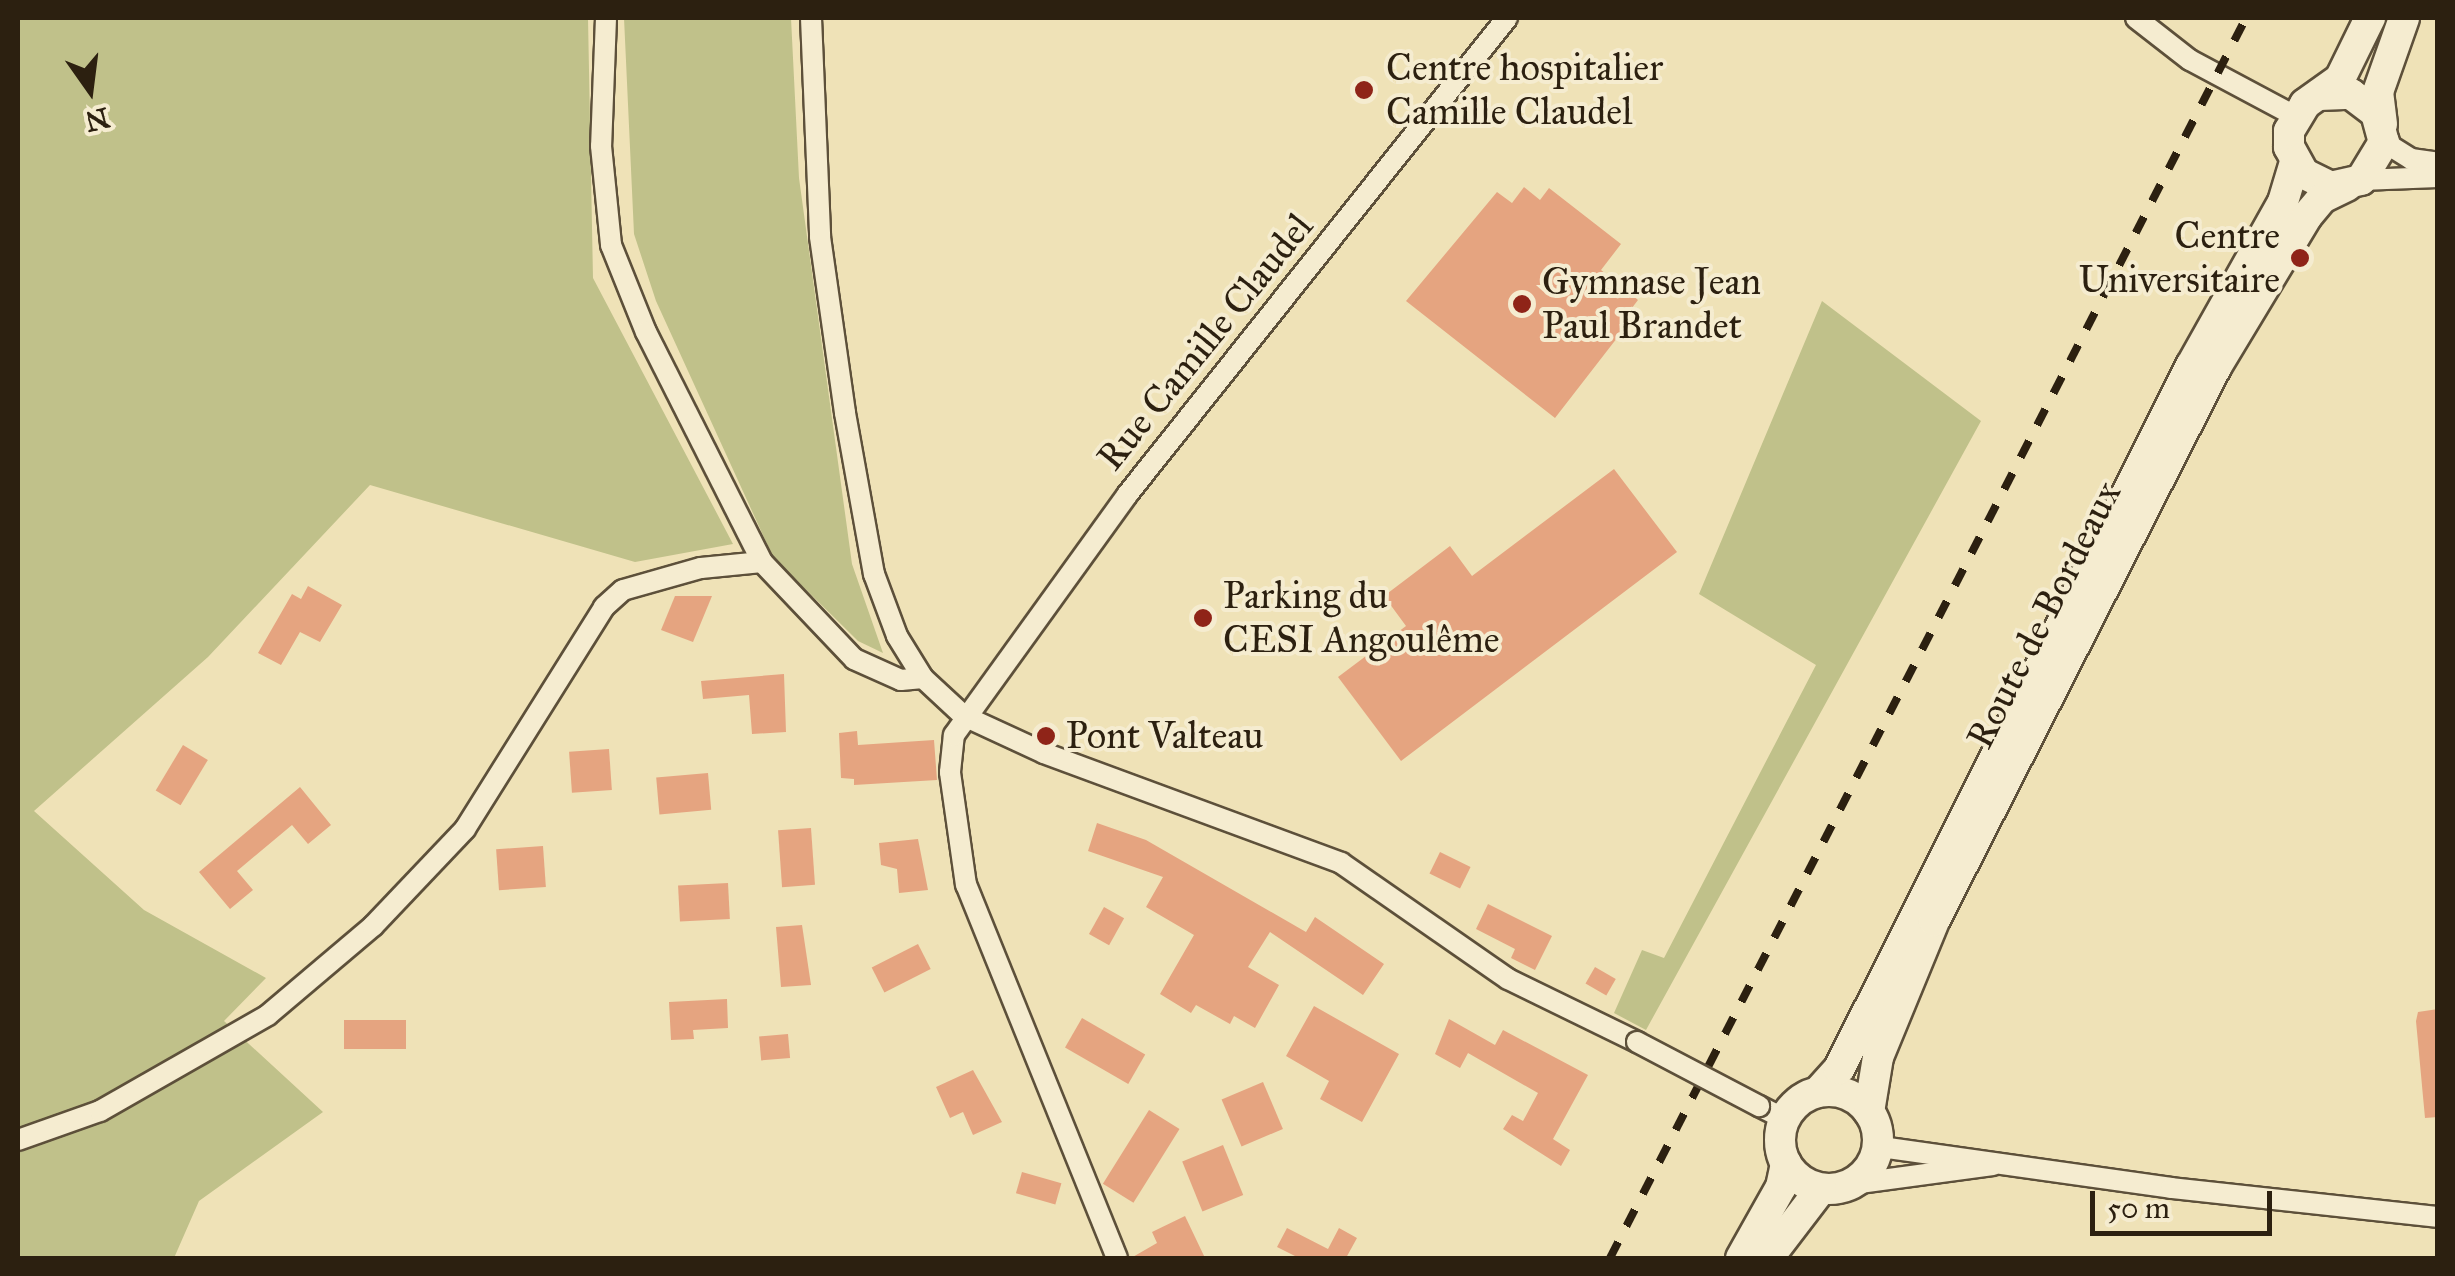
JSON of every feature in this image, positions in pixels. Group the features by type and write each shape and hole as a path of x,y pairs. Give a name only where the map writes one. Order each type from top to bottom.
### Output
{"main road":[{"path":"2370,18 2350,65 2295,116 2290,131 2295,162 2317,183 2354,183 2383,135 2378,92 2404,18"},
{"path":"2319,95 2351,94 2365,102 2383,135"},
{"name":"Route de Bordeaux","path":"1818,1092 1839,1069 2191,366 2284,202 2295,162"},
{"name":"Route de Bordeaux","path":"1874,1127 1878,1057 1934,921 2164,468 2307,216 2322,198 2354,183"},
{"path":"1741,1258 1781,1187 1786,1164 1772,1112 1818,1092 1846,1094 1874,1127 1871,1166 1852,1184 1821,1189 1768,1258"},
{"path":"1786,1164 1821,1189"}],"street":[{"path":"606,18 601,146 611,245 646,332 762,562 854,659 901,680 923,678"},
{"path":"811,18 820,237 845,414 874,574 897,636 923,678 964,716 1342,863 1508,979 1772,1112"},
{"name":"Rue Camille Claudel","path":"964,716 1127,494 1507,18"},
{"path":"2136,18 2190,60 2295,116"},
{"path":"2383,135 2411,159 2438,164"},
{"path":"2354,183 2438,177"},
{"path":"18,1140 100,1111 268,1014 373,926 464,829 604,606 623,590 702,568 762,562"},
{"path":"964,716 950,772 966,885 1117,1258"},
{"path":"1874,1127 1888,1148 2438,1217"},
{"path":"1852,1184 2001,1164"}],"green space":[{"path":"18,18 588,18 593,278 733,544 635,562 370,485 208,657 34,811 144,910 266,978 224,1021 323,1112 199,1201 174,1258 18,1258"},
{"path":"624,18 791,18 799,178 852,564 883,653 858,641 773,557 656,301 634,234"},
{"path":"1822,301 1981,421 1646,1030 1614,1013 1642,950 1664,958 1816,665 1699,594"}],"building":[{"name":"Gymnase Jean Paul Brandet","path":"1524,187 1540,200 1549,188 1621,244 1601,270 1638,300 1619,325 1624,329 1555,418 1406,301 1497,192 1512,203"},
{"path":"1614,469 1677,552 1401,761 1338,677 1406,626 1384,596 1450,546 1472,576"},
{"path":"308,586 342,605 320,642 300,632 281,665 258,653 292,594 301,599"},
{"path":"675,596 712,596 693,642 661,630"},
{"path":"784,674 786,732 752,734 749,695 703,699 701,681"},
{"path":"857,731 858,745 934,740 937,780 854,785 854,779 841,778 839,733"},
{"path":"183,745 208,760 181,805 156,790"},
{"path":"609,749 612,790 572,793 569,752"},
{"path":"708,773 711,810 659,814 656,778"},
{"path":"300,787 331,825 308,844 292,825 237,871 253,890 230,909 199,872"},
{"path":"1097,823 1146,840 1306,932 1315,917 1384,964 1363,995 1270,932 1248,967 1279,985 1255,1028 1234,1016 1230,1024 1196,1005 1191,1013 1160,994 1194,935 1146,907 1163,877 1088,851"},
{"path":"811,828 815,885 782,887 778,830"},
{"path":"918,839 928,890 899,893 897,869 881,865 879,843"},
{"path":"543,846 546,887 499,890 496,849"},
{"path":"1440,852 1471,867 1460,888 1429,874"},
{"path":"728,883 730,919 680,922 678,886"},
{"path":"1488,904 1552,936 1535,970 1511,958 1515,949 1476,929"},
{"path":"1104,907 1124,918 1109,945 1089,934"},
{"path":"802,925 811,985 781,987 776,927"},
{"path":"918,944 931,969 884,993 872,968"},
{"path":"1595,967 1616,979 1606,995 1586,983"},
{"path":"727,999 728,1028 693,1030 694,1039 671,1040 669,1002"},
{"path":"1314,1006 1399,1054 1362,1122 1320,1099 1329,1081 1286,1056"},
{"path":"2438,1009 2438,1117 2425,1118 2416,1021 2418,1012"},
{"path":"1082,1018 1145,1054 1128,1084 1065,1047"},
{"path":"1449,1019 1495,1045 1503,1030 1588,1075 1553,1139 1570,1150 1561,1166 1503,1129 1512,1115 1523,1121 1538,1093 1468,1053 1460,1068 1435,1054"},
{"path":"344,1020 406,1020 406,1049 344,1049"},
{"path":"788,1034 790,1058 761,1060 759,1037"},
{"path":"973,1070 1002,1122 973,1135 963,1112 950,1118 936,1087"},
{"path":"1263,1082 1283,1129 1242,1147 1222,1100"},
{"path":"1149,1110 1180,1129 1133,1203 1103,1184"},
{"path":"1223,1145 1243,1195 1202,1212 1182,1161"},
{"path":"1022,1172 1061,1183 1055,1204 1016,1193"},
{"path":"1185,1216 1205,1258 1131,1258 1157,1243 1152,1232"},
{"path":"1287,1228 1328,1249 1339,1228 1357,1238 1346,1258 1299,1258 1277,1247"}],"railway":[{"path":"1610,1258 2246,18"}],"place":[{"name":"Centre hospitalier Camille Claudel","path":"1364,90"},
{"name":"Centre Universitaire","path":"2300,258"},
{"name":"Gymnase Jean Paul Brandet","path":"1522,304"},
{"name":"Parking du CESI Angoulême","path":"1203,618"},
{"name":"Pont Valteau","path":"1046,736"}]}
